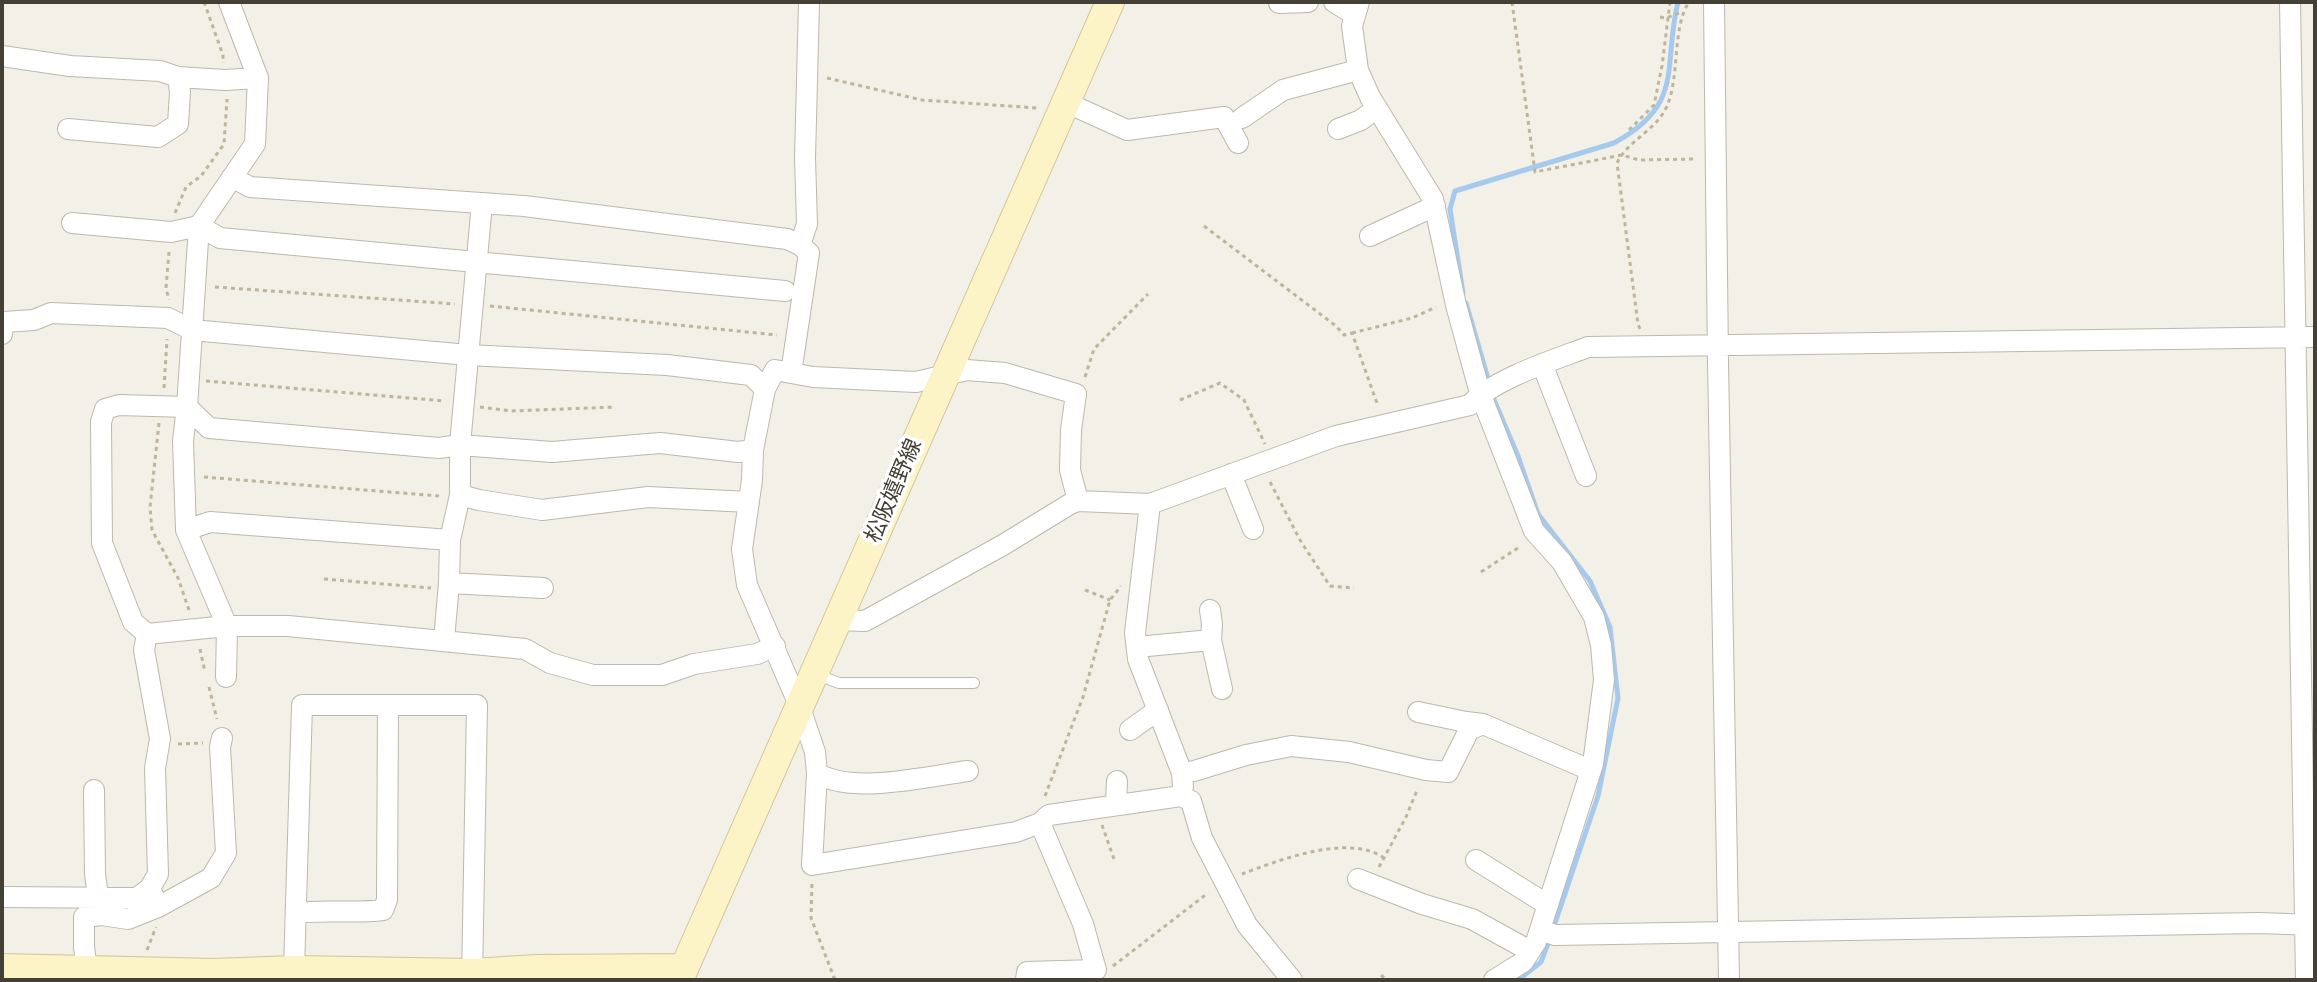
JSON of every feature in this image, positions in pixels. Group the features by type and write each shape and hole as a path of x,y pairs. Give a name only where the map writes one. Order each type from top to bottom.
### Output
{"main road":[{"name":"松阪嬉野線","path":"682,974 1110,2"},
{"path":"2,968 214,977 294,970 472,976 537,969 682,974"}],"street":[{"path":"226,677 227,626 186,530 183,441 199,226 255,144 258,78 229,2"},
{"path":"800,245 807,224 805,158 809,2"},
{"path":"1279,3 1308,2"},
{"path":"1334,2 1357,9 1352,26 1358,70 1377,108 1433,199 1480,393 1523,506 1538,535 1562,562 1594,617 1601,645 1604,680 1593,764 1548,905 1540,930 1523,962 1494,980"},
{"path":"1714,2 1729,980"},
{"path":"2290,2 2305,337 2310,926 2306,980"},
{"path":"2,56 70,66 160,71 178,77 225,80 258,78"},
{"path":"1242,118 1283,90 1358,70"},
{"path":"68,129 158,137 178,124 178,77"},
{"path":"1063,106 1127,130 1224,117 1238,143"},
{"path":"1338,129 1361,120 1377,108"},
{"path":"232,177 250,187 524,206 787,239 809,253 786,343 791,373"},
{"path":"444,640 450,540 460,495 460,445 482,203"},
{"path":"1370,236 1435,206"},
{"path":"72,223 171,232 199,226 220,238 785,291"},
{"path":"2,334 3,322 34,320 51,313 168,318 192,330 468,355 667,365 751,375 765,389"},
{"path":"838,620 865,621 1078,501 1150,504 1336,436 1470,405 1480,393 1588,347 2305,337"},
{"path":"1542,364 1586,476"},
{"path":"1078,501 1070,470 1076,394 1005,373 967,370 916,382 813,377 775,370 765,389 753,450 742,549 747,585 775,646 815,752 817,773 812,865 1016,832 1040,823 1049,815 1181,796 1191,801 1202,838 1247,925 1292,980"},
{"path":"753,450 738,452 660,443 552,452 460,445 439,448 209,428 187,407 119,405 105,409 101,422 102,543 133,622 147,634 227,626 288,626 444,640 525,649 550,663 593,675 662,675 694,664 757,654 775,646"},
{"path":"1231,474 1253,529"},
{"path":"460,495 542,510 648,497 749,502"},
{"path":"1150,504 1135,633 1138,659 1182,773 1184,798"},
{"path":"186,530 210,522 450,540"},
{"path":"449,583 543,588"},
{"path":"1210,610 1211,640 1222,689"},
{"path":"2,897 137,898 150,888 158,874 155,768 160,739 144,650 147,634"},
{"path":"1137,647 1211,640"},
{"path":"294,970 302,705 477,705 472,976"},
{"path":"296,913 383,910 387,900 388,706"},
{"path":"1130,730 1158,710"},
{"path":"1418,712 1483,724 1583,767 1593,764"},
{"path":"1182,773 1291,746 1349,752 1448,772 1469,730 1483,724"},
{"path":"87,970 84,917 102,915 128,919 158,907 211,878 226,853 222,738"},
{"path":"817,773 828,780 867,784 968,771"},
{"path":"1108,806 1117,781"},
{"path":"94,790 98,897"},
{"path":"1026,980 1027,972 1096,970 1083,924 1040,823"},
{"path":"1476,860 1548,905"},
{"path":"1365,881 1422,904 1472,919 1530,951"},
{"path":"150,888 158,907"},
{"path":"1540,930 1555,935 2259,923 2310,926"}],"lane":[{"path":"814,674 839,683 974,683"}],"path":[{"path":"1512,2 1535,172 1622,155 1639,160 1716,159"},
{"path":"1629,130 1654,105 1670,2"},
{"path":"1649,346 1638,324 1617,163 1652,128 1667,106 1677,60 1682,12 1689,2"},
{"path":"1660,17 1682,12"},
{"path":"808,73 922,100 1063,106"},
{"path":"1204,226 1266,271 1344,335 1412,318 1426,310 1456,301"},
{"path":"211,287 473,305 778,335 786,343"},
{"path":"1076,394 1094,349 1148,294"},
{"path":"1352,333 1385,425"},
{"path":"206,381 464,403 511,411 615,407"},
{"path":"204,477 448,497 460,495"},
{"path":"1481,572 1538,535"},
{"path":"1040,823 1040,807 1083,697 1110,600 1138,561 1144,561"},
{"path":"324,579 436,588 449,583"},
{"path":"1085,590 1110,600"},
{"path":"159,745 211,743 222,738"},
{"path":"1365,881 1406,817 1426,770"},
{"path":"1108,806 1101,822 1114,859"},
{"path":"812,865 811,918 835,980"},
{"path":"1381,975 1387,980"}],"waterway":[{"path":"1463,293 1450,209 1455,191 1614,143 1637,128 1652,114 1662,98 1670,65 1678,2"},
{"path":"1466,303 1489,382"},
{"path":"1492,395 1538,514 1590,581 1610,627 1618,698 1598,796 1553,929"},
{"path":"1518,980 1541,962 1550,938"}]}
